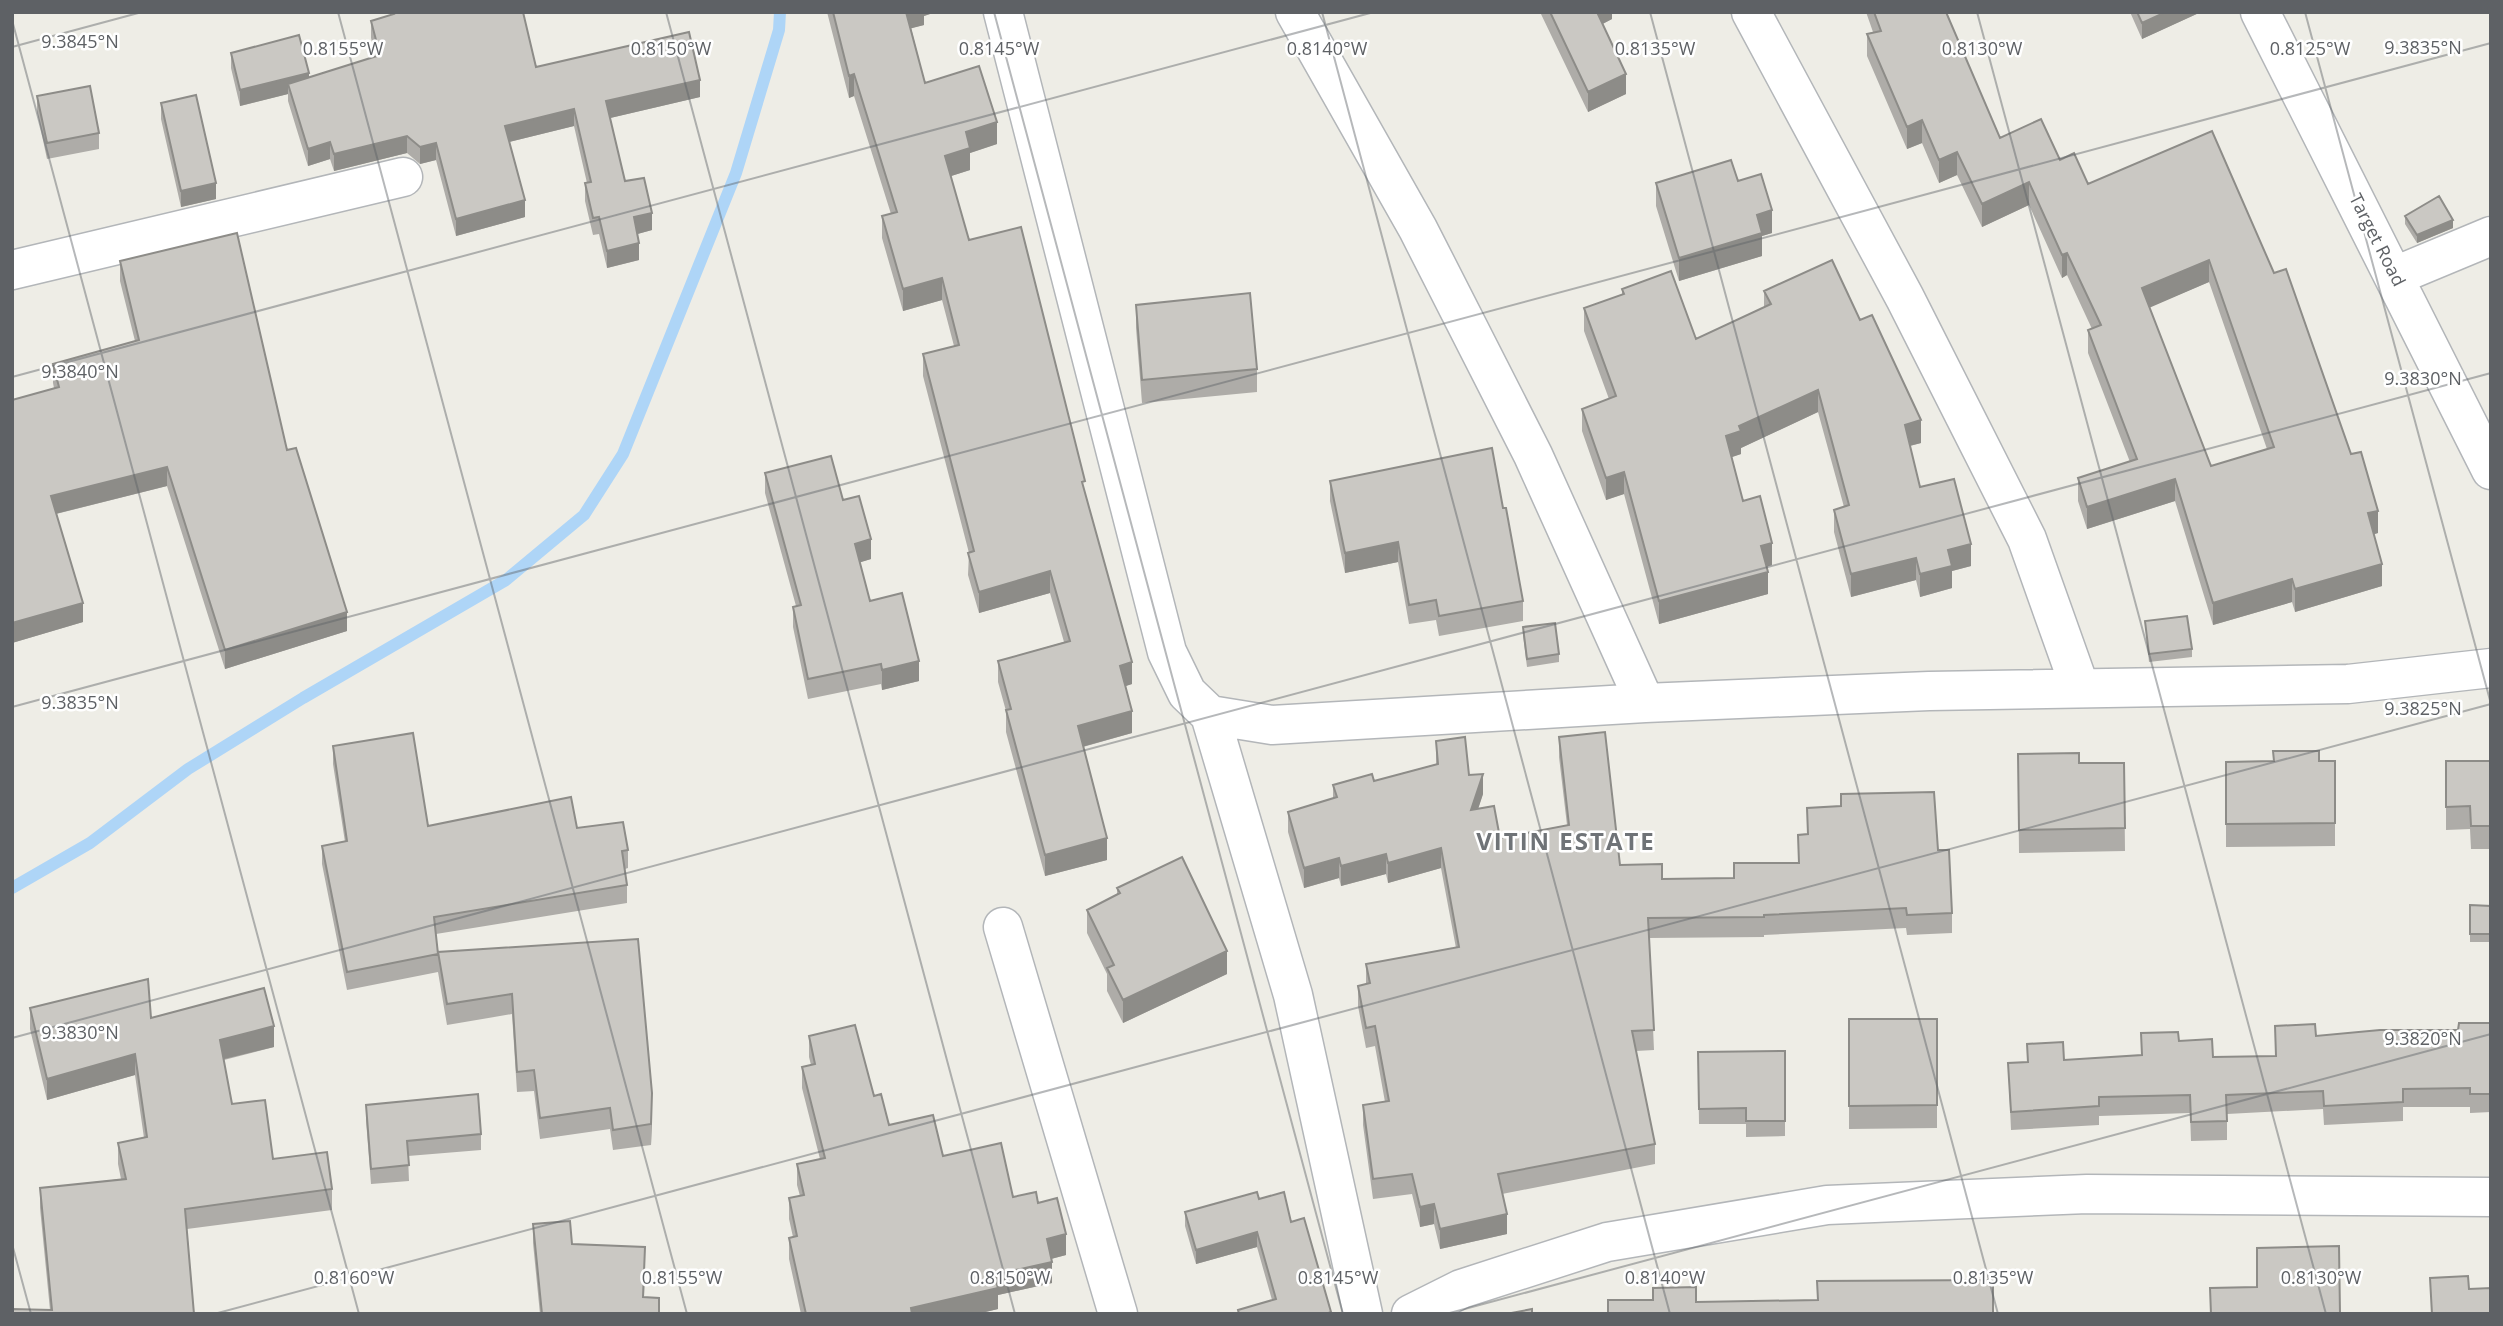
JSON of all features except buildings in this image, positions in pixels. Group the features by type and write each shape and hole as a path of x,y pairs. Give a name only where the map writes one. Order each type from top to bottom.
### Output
{"street":[{"path":"1003,12 1167,652 1186,693 1210,715 1293,995 1363,1314"},
{"path":"1295,12 1418,229 1533,454 1645,703"},
{"path":"1751,12 1905,298 2027,539 2080,688"},
{"name":"Target Road","path":"2260,12 2491,470"},
{"path":"12,270 403,177"},
{"path":"2395,276 2491,236"},
{"path":"1210,715 1272,725 1645,703 2080,688 2348,684 2491,668"},
{"path":"1003,927 1118,1314"},
{"path":"1411,1314 1461,1289 1607,1242 1827,1205 2087,1194 2491,1197"}],"waterway":[{"path":"12,888 90,843 188,769 303,698 506,580 584,515 623,454 736,173 779,30 780,12"}],"district":[{"name":"VITIN ESTATE","path":"1566,842"}]}
